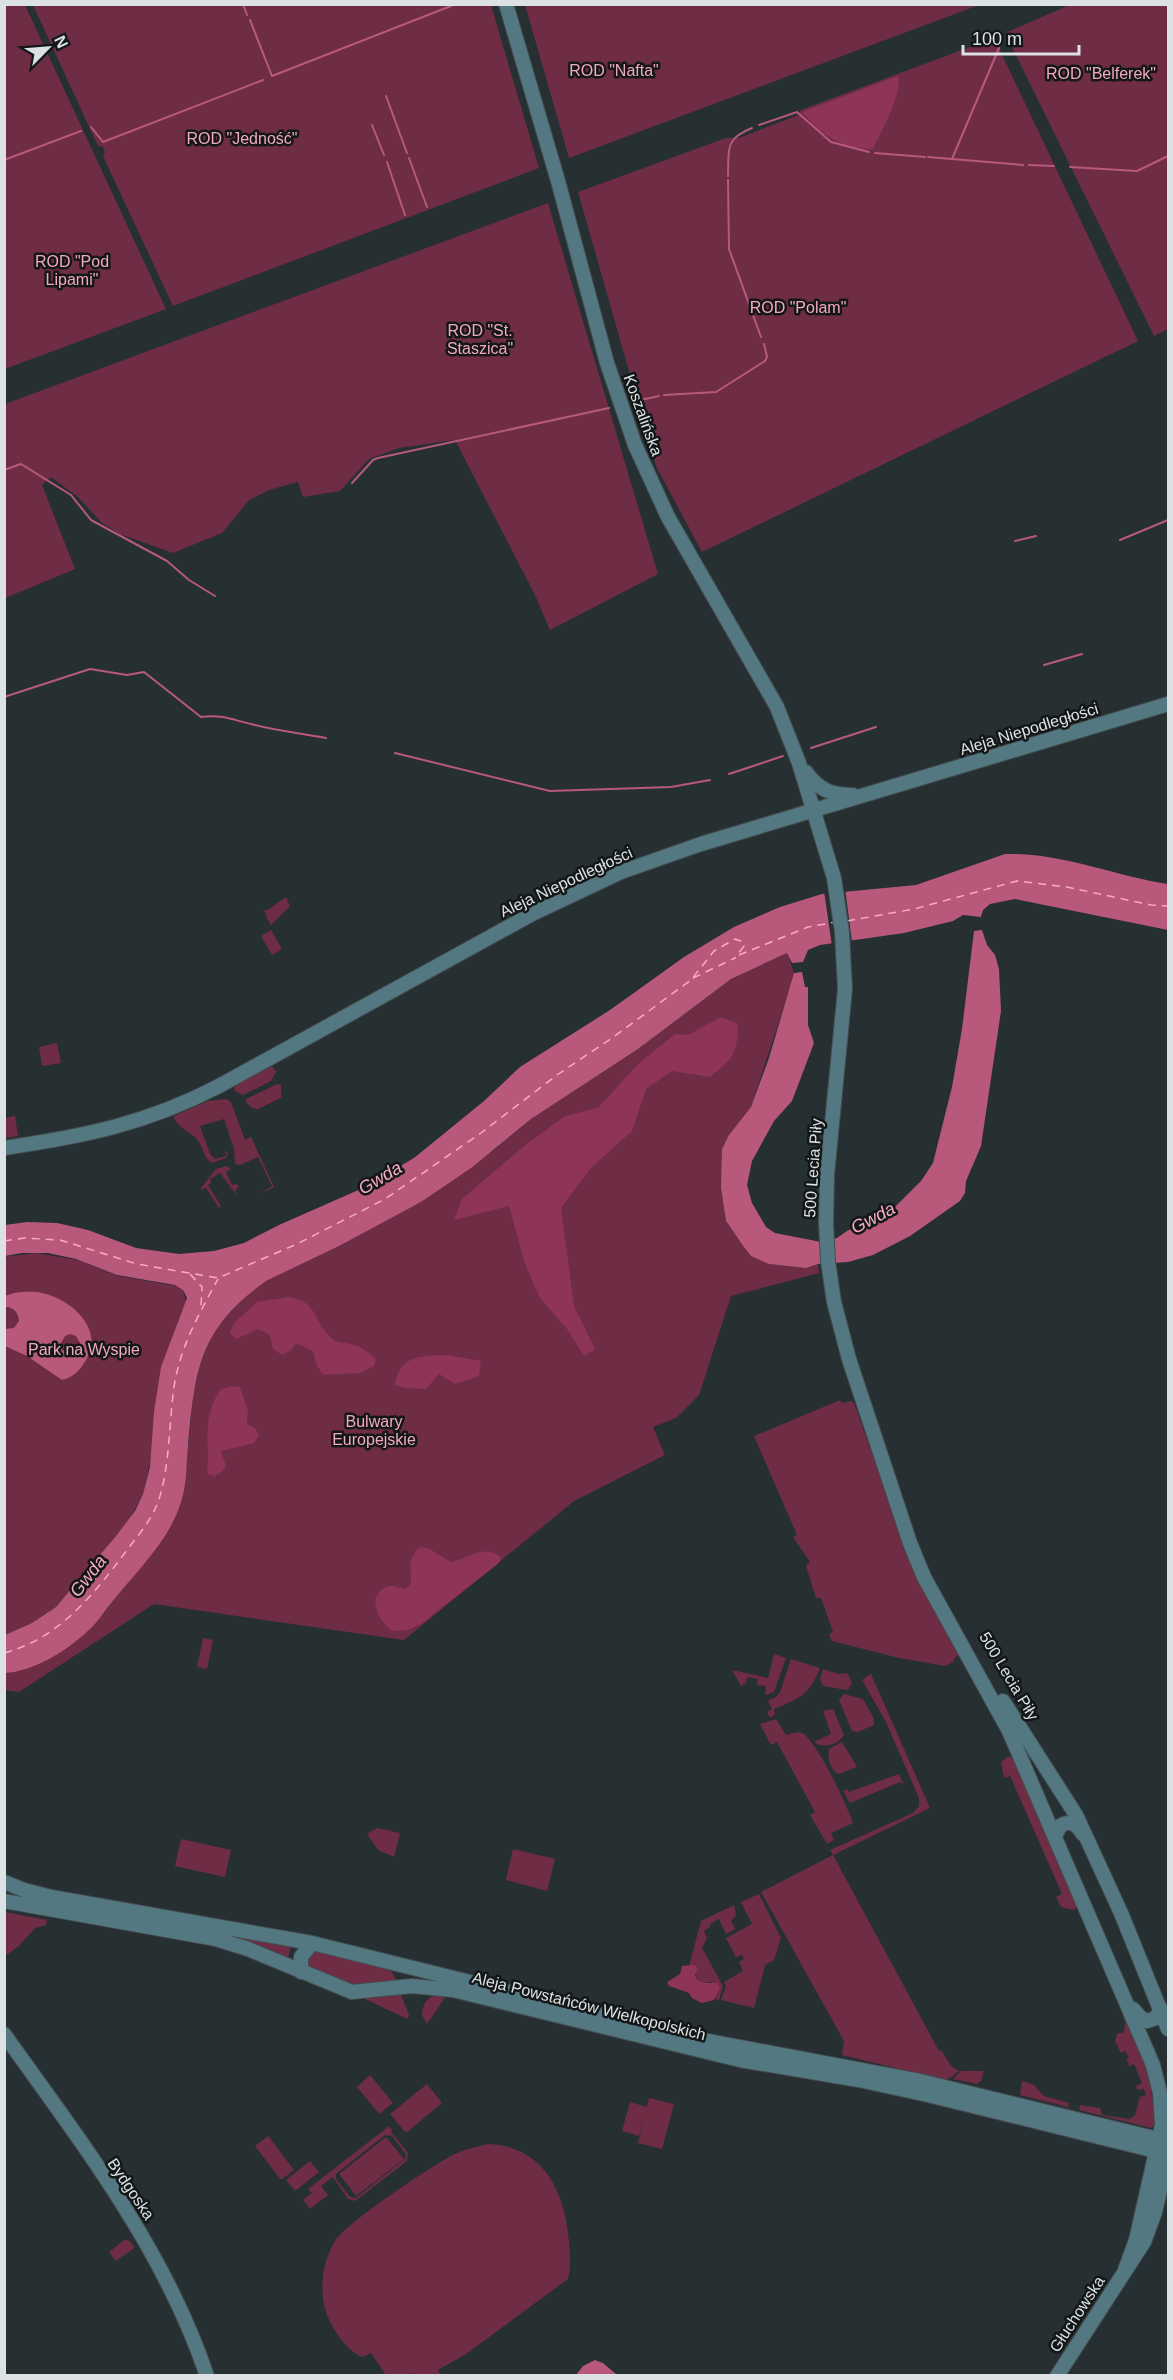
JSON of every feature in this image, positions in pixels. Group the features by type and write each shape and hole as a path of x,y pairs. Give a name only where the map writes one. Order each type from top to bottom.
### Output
{"street":[{"name":"Koszalińska","path":"506,4 607,363 638,453 674,527 771,695 799,763 815,810"},
{"name":"Aleja Niepodległości","path":"4,1148 104,1131 139,1121 184,1103 532,914 578,891 650,861 1168,704"},
{"path":"799,763 812,780 824,790 840,795 864,795"},
{"name":"500 Lecia Piły","path":"815,810 828,856 840,914 845,972 830,1144 826,1223 830,1278 844,1342 910,1543 924,1577 1009,1731 1147,2048 1158,2080 1163,2114 1164,2148"},
{"name":"500 Lecia Piły","path":"904,1520 989,1679 1059,1785 1092,1845 1168,2029"},
{"name":"500 Lecia Piły","path":"1055,1836 1060,1826 1071,1823 1078,1827 1092,1845"},
{"name":"Aleja Powstańców Wielkopolskich","path":"4,1882 51,1897 312,1943 708,2041 920,2081 1164,2148"},
{"name":"Aleja Powstańców Wielkopolskich","path":"4,1901 216,1938 352,1992 412,1986 453,1990 740,2060 859,2080 1164,2148"},
{"path":"301,1972 301,1957 312,1943"},
{"name":"500 Lecia Piły","path":"1125,1997 1144,2020 1151,2021 1156,2018 1161,2009"},
{"name":"Bydgoska","path":"4,2034 122,2203 148,2245 180,2304 207,2376"},
{"name":"Głuchowska","path":"1057,2376 1139,2251 1151,2226 1164,2148"}],"green space":[{"name":"ROD \"Pod Lipami\"","path":"5,4 25,5 166,309 5,369"},
{"name":"ROD \"Nafta\"","path":"979,4 569,158 525,5"},
{"name":"ROD \"Belferek\"","path":"1072,4 1168,5 1168,329 1154,336 1005,33"},
{"name":"ROD \"Jedność\"","path":"33,5 491,5 539,168 173,306 103,156 105,152 103,147 98,146"},
{"name":"ROD \"Polam\"","path":"994,38 1138,341 702,552 656,466 578,192 726,138 739,138 796,116 801,110"},
{"name":"ROD \"St. Staszica\"","path":"548,203 658,574 550,630 535,595 455,440 399,448 369,459 340,491 303,497 298,482 269,490 248,501 222,533 173,553 120,534 101,522 78,497 51,477 42,485 75,569 5,598 5,404"},
{"path":"286,897 290,906 271,925 265,915 267,914 263,911"},
{"path":"271,930 282,949 272,955 261,936"},
{"name":"Bulwary Europejskie","path":"787,953 794,973 790,988 751,1107 726,1142 721,1188 726,1221 734,1233 769,1264 806,1268 818,1264 819,1273 731,1296 699,1395 676,1418 653,1427 665,1455 574,1501 404,1640 154,1604 19,1692 5,1690 5,1673 24,1670 39,1663 88,1631 156,1548 175,1518 184,1490 193,1396 201,1362 213,1333 220,1323 250,1292 266,1281 339,1246 421,1202 495,1149 531,1119 638,1049 731,979"},
{"path":"57,1043 61,1063 42,1066 39,1047"},
{"path":"269,1066 273,1067 276,1072 271,1081 243,1095 234,1090 235,1084"},
{"path":"277,1084 281,1085 281,1098 258,1109 252,1108 246,1102 246,1099"},
{"path":"226,1099 231,1102 245,1140 251,1137 274,1187 258,1195 272,1186 258,1157 240,1165 235,1164 234,1149 224,1119 200,1126 210,1154 215,1159 226,1156 225,1150 228,1153 226,1158 212,1163 196,1138 181,1127 174,1118 208,1101"},
{"path":"15,1116 18,1136 5,1138 5,1118"},
{"path":"227,1166 231,1169 226,1172 232,1185 239,1186 235,1191 237,1196 220,1173 210,1179 211,1183 208,1185 221,1206 219,1208 206,1188 201,1190 201,1188 216,1169"},
{"name":"Park na Wyspie","path":"36,1253 78,1260 118,1276 177,1286 183,1290 186,1303 159,1381 153,1450 143,1494 127,1524 56,1607 32,1623 5,1635 4,1257"},
{"path":"840,1400 842,1403 851,1401 854,1403 911,1563 959,1652 953,1662 945,1666 899,1658 832,1641 829,1634 833,1632 821,1598 816,1598 806,1566 810,1562 793,1537 797,1535 754,1436"},
{"path":"203,1638 213,1640 207,1669 197,1667"},
{"path":"774,1654 786,1658 774,1692 765,1695 766,1686 757,1685 758,1679 747,1677 746,1683 741,1686 732,1670 768,1678"},
{"path":"791,1659 820,1668 812,1684 802,1695 774,1709 775,1714 770,1718 767,1712 772,1709 768,1701 780,1692"},
{"path":"823,1669 839,1674 847,1673 852,1682 851,1686 847,1690 823,1686 820,1679"},
{"path":"871,1674 930,1808 833,1855 830,1850 913,1813 919,1806 919,1798 885,1720 862,1680"},
{"path":"844,1694 863,1699 874,1719 874,1725 858,1732 852,1731 839,1700"},
{"path":"833,1709 844,1735 834,1743 826,1745 814,1742 831,1734 823,1711"},
{"path":"776,1719 786,1735 802,1733 810,1741 832,1776 850,1814 853,1823 831,1833 834,1840 827,1844 810,1815 815,1812 777,1742 771,1745 760,1724"},
{"path":"842,1742 857,1767 838,1774 831,1766 828,1752 829,1749"},
{"path":"1009,1756 1015,1761 1078,1906 1074,1910 1061,1907 1056,1897 1062,1894 1010,1776 1004,1778 1001,1762"},
{"path":"899,1774 904,1785 900,1782 850,1803 843,1791 847,1789 849,1792"},
{"path":"377,1828 400,1833 394,1857 378,1850 367,1834"},
{"path":"181,1839 231,1850 225,1877 175,1866"},
{"path":"513,1849 555,1859 547,1891 506,1880"},
{"path":"833,1855 939,2051 941,2050 951,2066 959,2071 950,2078 945,2080 842,2055 844,2041 761,1892"},
{"path":"759,1894 781,1938 774,1960 765,1965 754,2008 721,2000 726,1986 724,1982 743,1971 739,1962 744,1959 742,1955 736,1957 726,1938 752,1924 741,1902"},
{"path":"734,1905 736,1915 731,1921 735,1929 726,1934 719,1919 704,1931 707,1938 702,1948 723,1986 719,2000 715,1999 720,1989 711,1982 704,1983 697,1980 694,1965 689,1966 701,1921"},
{"path":"5,1912 47,1920 46,1925 35,1928 19,1946 5,1956"},
{"path":"216,1930 292,1943 287,1961 210,1932"},
{"path":"312,1950 390,1969 398,1983 347,1984 323,1977 305,1962"},
{"path":"400,1992 409,2015 407,2019 359,1996"},
{"path":"448,1993 427,2024 422,2015 424,2005 433,1996"},
{"path":"1121,2010 1141,2051 1149,2080 1154,2125 1151,2128 1079,2110 1080,2105 1100,2108 1102,2115 1130,2119 1135,2115 1140,2097 1146,2095 1144,2089 1138,2090 1136,2086 1142,2083 1134,2064 1127,2067 1129,2064 1126,2059 1129,2057 1125,2051 1121,2053 1115,2041 1117,2034 1124,2032 1125,2022"},
{"path":"961,2071 984,2071 981,2081 977,2084 953,2079"},
{"path":"370,2075 393,2103 379,2114 357,2087"},
{"path":"1022,2081 1034,2085 1044,2096 1069,2103 1068,2106 1072,2108 1020,2095"},
{"path":"427,2084 442,2103 406,2133 390,2114"},
{"path":"649,2098 674,2104 662,2149 638,2143 645,2115 639,2136 622,2131 630,2102 647,2107"},
{"path":"389,2126 391,2132 408,2153 407,2161 355,2201 348,2199 333,2177 321,2186 328,2195 310,2209 303,2200 312,2193 308,2189","holes":["385,2135 392,2136 405,2153 406,2158 356,2198 350,2197 336,2179 336,2174"]},
{"path":"268,2136 294,2170 281,2180 255,2146"},
{"path":"386,2137 404,2159 356,2196 339,2174"},
{"path":"488,2144 524,2153 548,2175 563,2206 567,2224 570,2256 568,2279 466,2354 438,2370 441,2375 416,2375 414,2373 386,2375 371,2353 362,2357 350,2349 340,2338 329,2319 322,2285 327,2258 335,2241 342,2233 409,2182 457,2153"},
{"path":"310,2161 319,2172 295,2191 286,2180"},
{"path":"124,2240 130,2241 134,2247 116,2261 109,2252"}],"shaded area":[{"path":"898,76 899,83 894,102 873,149 851,146 833,139 802,112"},
{"path":"721,1017 738,1024 737,1043 729,1060 710,1077 672,1071 646,1089 632,1131 590,1169 561,1208 574,1306 595,1349 584,1356 567,1329 540,1298 525,1264 509,1206 454,1220 462,1199 523,1147 565,1116 598,1108 638,1064 675,1034 688,1035"},
{"path":"289,1297 306,1303 327,1334 334,1340 355,1345 370,1353 376,1359 374,1366 361,1373 323,1375 316,1364 313,1351 296,1343 291,1350 282,1355 273,1349 270,1335 258,1329 236,1339 230,1333 234,1323 257,1302"},
{"path":"447,1355 481,1361 479,1376 455,1384 439,1374 426,1389 395,1385 401,1367 407,1362 421,1357"},
{"path":"232,1386 240,1387 248,1410 247,1424 255,1428 259,1435 254,1443 221,1451 226,1466 223,1471 214,1476 208,1474 207,1469 210,1412 221,1389"},
{"path":"420,1547 428,1548 451,1562 482,1552 494,1553 501,1557 499,1563 422,1623 408,1630 392,1631 379,1616 376,1597 386,1587 405,1589 409,1585 411,1560"},
{"path":"694,1965 698,1968 695,1975 697,1980 704,1983 717,1983 720,1989 714,2000 702,2003 692,1998 689,1993 669,1986 667,1982 680,1974 682,1966"}],"water":[{"name":"Gwda","path":"1005,854 1046,857 1168,884 1168,930 1015,899 990,904 983,910 981,917 963,915 953,921 904,933 820,945 808,950 803,962 792,963 787,953 731,979 638,1049 531,1119 471,1168 421,1202 339,1246 266,1281 244,1299 227,1316 204,1353 194,1395 184,1491 168,1532 95,1624 81,1638 50,1659 27,1669 5,1673 5,1635 32,1623 56,1607 135,1511 143,1494 150,1467 154,1412 161,1367 187,1298 183,1290 175,1285 117,1275 76,1259 48,1253 22,1253 5,1256 5,1225 27,1222 57,1223 88,1230 136,1248 179,1254 214,1251 244,1243 363,1188 414,1158 484,1101 520,1067 610,1010 684,957 734,927 780,907 822,894 916,885"},
{"path":"982,930 987,945 995,955 999,969 1001,1011 981,1146 966,1181 965,1193 960,1201 910,1236 873,1255 848,1262 818,1264 806,1268 769,1264 751,1256 726,1221 721,1188 722,1149 729,1135 751,1107 769,1058 794,973 802,972 805,987 808,987 808,1025 814,1043 792,1101 774,1121 752,1161 747,1185 752,1203 766,1227 775,1233 821,1242 837,1238 894,1208 921,1181 933,1163 952,1087 962,1029 974,931"},
{"path":"32,1292 53,1296 82,1317 91,1337 91,1348 86,1360 76,1373 62,1380 27,1356 5,1346 5,1329 14,1328 19,1321 15,1311 5,1307 5,1296","holes":["70,1334 76,1336 80,1343 78,1352 70,1354 62,1350 61,1343 65,1336"]},
{"path":"595,2360 603,2363 617,2375 576,2375 583,2366"}],"pier":[{"path":"845,888 852,942 832,946 824,891"}],"waterway":[{"path":"243,4 247,15"},
{"path":"250,20 272,76 456,4"},
{"path":"952,159 999,48"},
{"path":"91,127 103,142 263,80"},
{"path":"386,96 407,153"},
{"path":"759,125 797,112 831,142 869,152"},
{"path":"372,125 384,155"},
{"path":"728,176 732,141 752,128"},
{"path":"4,160 81,131"},
{"path":"875,153 925,157"},
{"path":"1070,167 1137,171 1168,156"},
{"path":"928,157 1023,165"},
{"path":"409,158 427,207"},
{"path":"387,162 405,215"},
{"path":"1029,165 1054,166"},
{"path":"728,180 729,249 761,337"},
{"path":"664,395 716,392 765,361 767,357 764,344"},
{"path":"631,402 659,396"},
{"path":"352,483 373,460 378,458 609,408"},
{"path":"4,470 21,464 71,495 91,520 167,561 189,580 215,596"},
{"path":"1120,540 1168,520"},
{"path":"1015,541 1036,536"},
{"path":"1044,665 1082,654"},
{"path":"4,697 90,669 127,675 144,672 201,717 221,717 326,738"},
{"path":"811,748 876,727"},
{"path":"395,753 550,791 671,787 710,780"},
{"path":"729,774 783,756"}],"ferry route":[{"path":"847,921 914,909 1017,881 1067,887 1151,905 1168,906"},
{"path":"739,955 808,927 836,922"},
{"path":"4,1241 24,1238 60,1240 137,1264 218,1278 297,1244 385,1199 481,1133 557,1075 691,980 714,951 735,939 743,942 744,946 735,958"},
{"path":"693,978 735,958"},
{"path":"190,1274 202,1287 201,1306"},
{"path":"4,1653 42,1637 74,1612 102,1583 150,1518 157,1504 168,1456 177,1372 191,1331 218,1279"}]}
